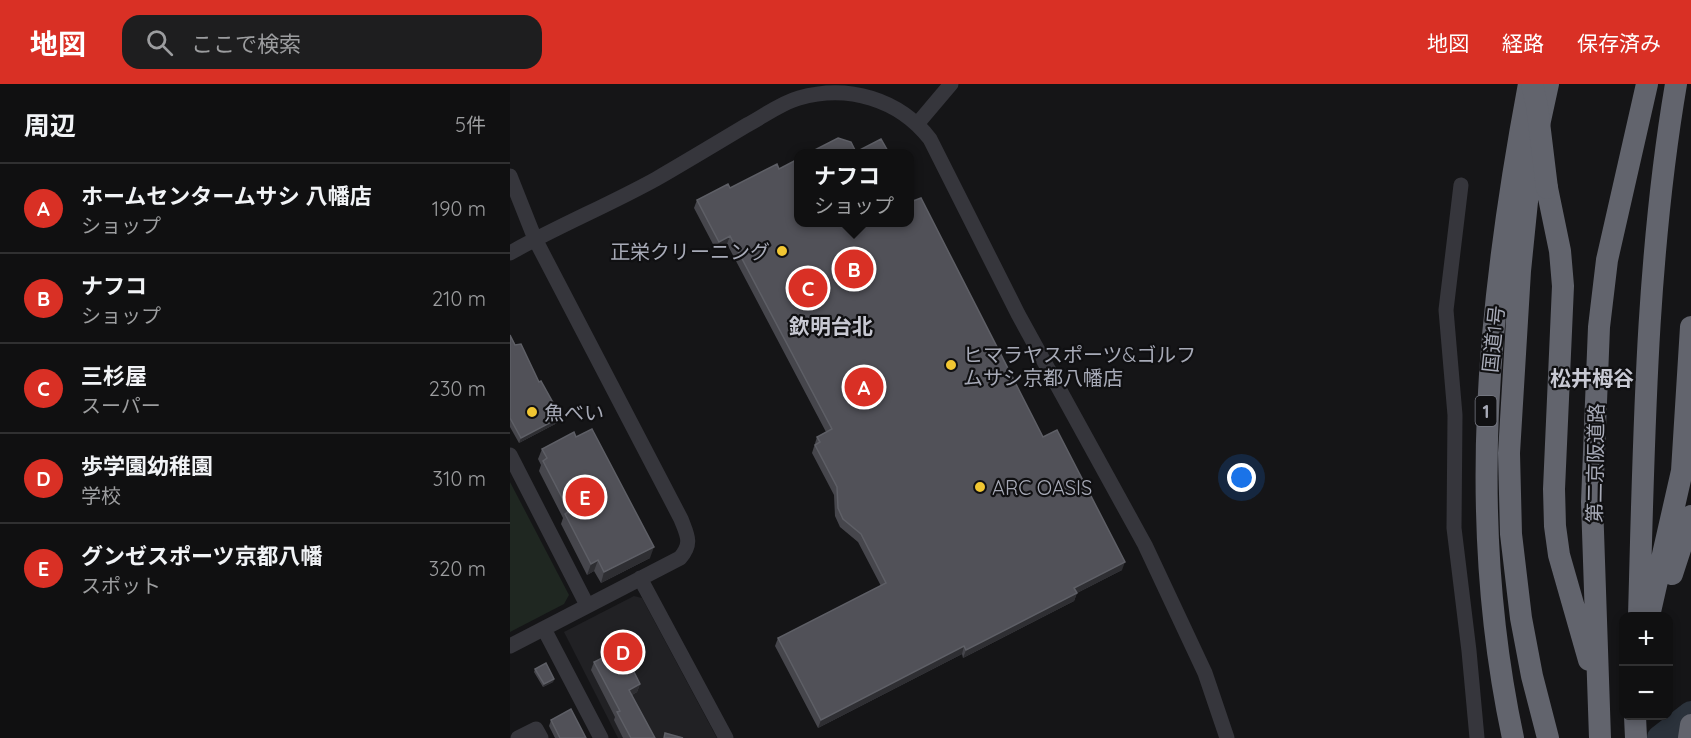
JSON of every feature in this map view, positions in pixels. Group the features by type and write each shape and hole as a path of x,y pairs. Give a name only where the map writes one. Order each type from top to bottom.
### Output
{"highway":[{"path":"1530,84 1537,106 1547,188 1560,251 1563,286 1554,489 1556,534 1559,555 1600,705"},
{"name":"国道1号","path":"1513,738 1499,666 1488,562 1486,417 1491,348 1512,171 1530,84"},
{"path":"1548,84 1530,173 1520,271 1509,453 1511,534 1521,618 1532,676 1548,738"},
{"name":"第二京阪道路","path":"1600,733 1592,502 1599,327 1609,250 1647,84"},
{"path":"1639,612 1646,386 1657,216 1676,84"},
{"path":"1650,612 1682,471 1691,327"},
{"path":"1660,612 1691,516"},
{"path":"1635,720 1636,738"},
{"path":"1689,738 1691,725"}],"street":[{"path":"918,123 951,84"},
{"path":"510,253 655,180 773,110 799,98 834,93 870,98 899,110 918,123 930,139 1018,314 1145,545 1205,673 1227,738"},
{"path":"510,176 535,239 681,519 688,539 686,550 680,558 510,646"},
{"path":"1461,185 1446,310 1455,416 1454,528 1477,738"},
{"path":"510,455 587,605"},
{"path":"640,578 726,738"},
{"path":"544,629 601,738"},
{"path":"518,738 536,729 541,738"}],"shaded area":[{"path":"510,482 569,595 564,604 510,632"},
{"path":"634,596 642,598 717,738 618,738 564,632"}],"building":[{"path":"838,138 851,142 854,149 817,149"},
{"path":"881,139 887,149 862,149"},
{"path":"794,161 794,227 914,227 914,201 921,198 1043,437 1057,430 1125,562 1074,588 1077,593 966,650 964,646 821,720 778,638 886,583 861,534 843,519 838,508 837,487 815,445 820,442 817,437 832,429 730,236 719,242 697,200 728,184 730,188 777,164 779,169"},
{"path":"510,335 515,345 521,344 539,382 541,381 561,417 521,438 510,418"},
{"path":"592,429 654,547 604,572 598,560 591,564 565,514 569,511 543,461 547,458 542,449 574,432 576,437"},
{"path":"622,648 640,684 629,690 655,738 631,738 617,712 620,711 594,662"},
{"path":"546,663 554,679 544,684 535,669"},
{"path":"571,709 586,738 560,738 551,720"},
{"path":"665,733 683,738 664,738"}],"waterway":[{"path":"1660,738 1691,714"}],"place":[{"name":"正栄クリーニング","path":"782,251"},
{"name":"ナフコ","path":"854,269"},
{"name":"三杉屋","path":"808,288"},
{"name":"ヒマラヤスポーツ&ゴルフ ムサシ京都八幡店","path":"951,365"},
{"name":"ホームセンタームサシ 八幡店","path":"864,387"},
{"name":"魚べい","path":"532,412"},
{"name":"ARC OASIS","path":"980,487"},
{"name":"グンゼスポーツ京都八幡","path":"585,497"},
{"name":"歩学園幼稚園","path":"623,652"}],"district":[{"name":"欽明台北","path":"831,326"},
{"name":"松井栂谷","path":"1592,378"}]}
